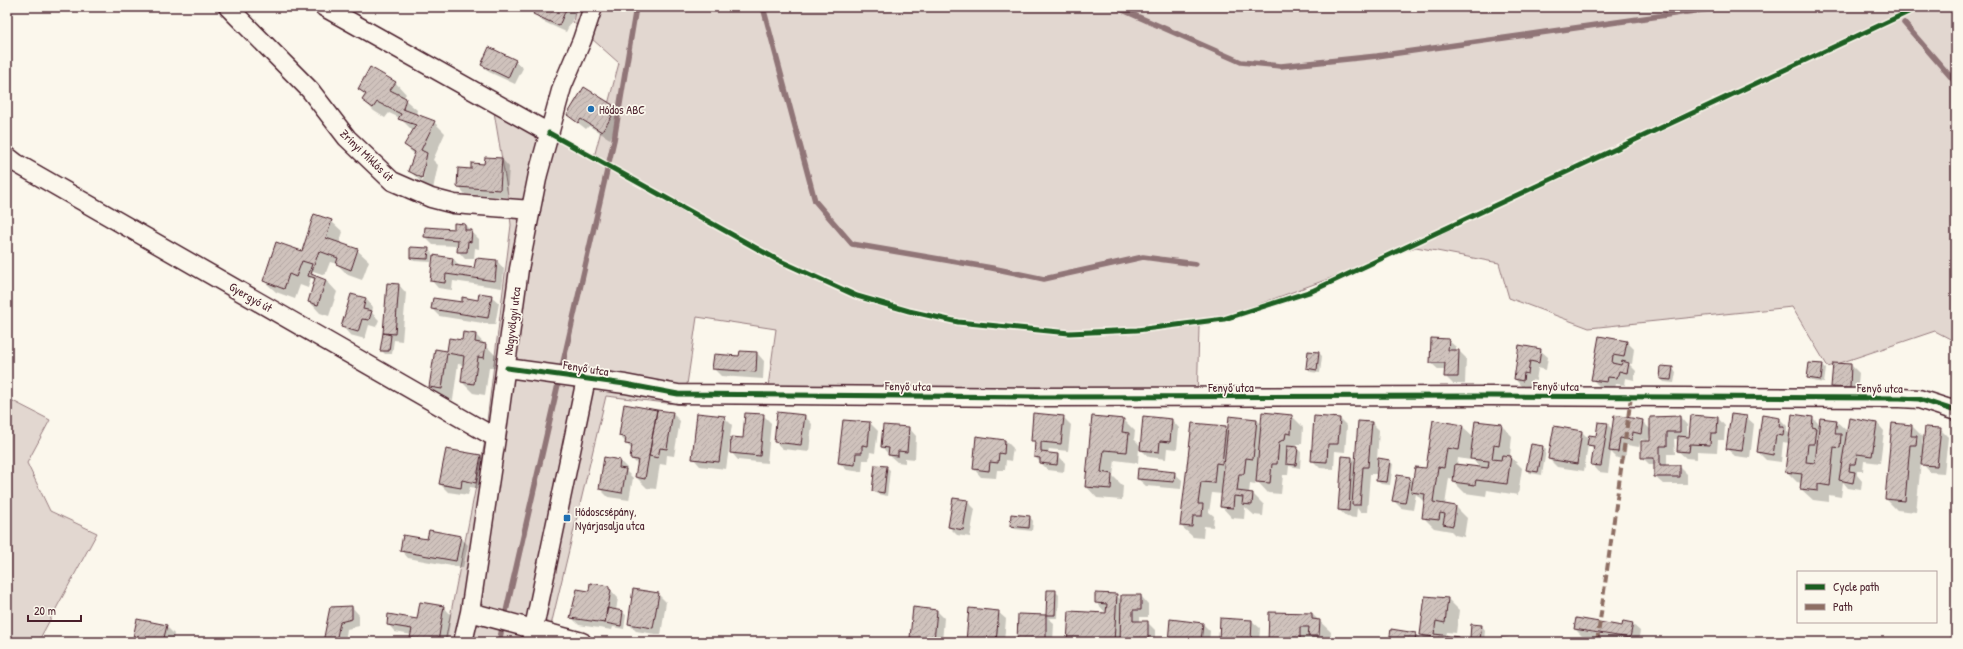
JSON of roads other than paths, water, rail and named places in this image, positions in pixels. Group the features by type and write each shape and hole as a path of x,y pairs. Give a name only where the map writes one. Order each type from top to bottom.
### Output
{"street":[{"name":"Zrínyi Miklós út","path":"228,7 310,90 347,138 392,181 431,198 454,204 531,210"},
{"path":"324,7 549,134"},
{"name":"Nagyvölgyi utca","path":"463,642 470,612 507,368 519,269 531,210 562,87 582,40 593,7"},
{"name":"Gyergyó út","path":"7,156 496,438"},
{"name":"Fenyő utca","path":"507,368 560,374 678,394 1038,398 1491,396 1919,398 1956,411"},
{"path":"532,636 586,378"},
{"path":"470,612 514,624 532,636 582,642"}],"waterway":[{"path":"499,642 614,140 636,7"},
{"path":"763,7 815,201 852,244 992,268 1044,279 1143,257 1196,264"},
{"path":"1116,7 1241,62 1281,66 1377,56 1723,7"},
{"path":"1904,23 1956,83"}],"place":[{"name":"Hódos ABC","path":"591,109"},
{"name":"Hódoscsépány, Nyárjasalja utca","path":"567,518"}]}
